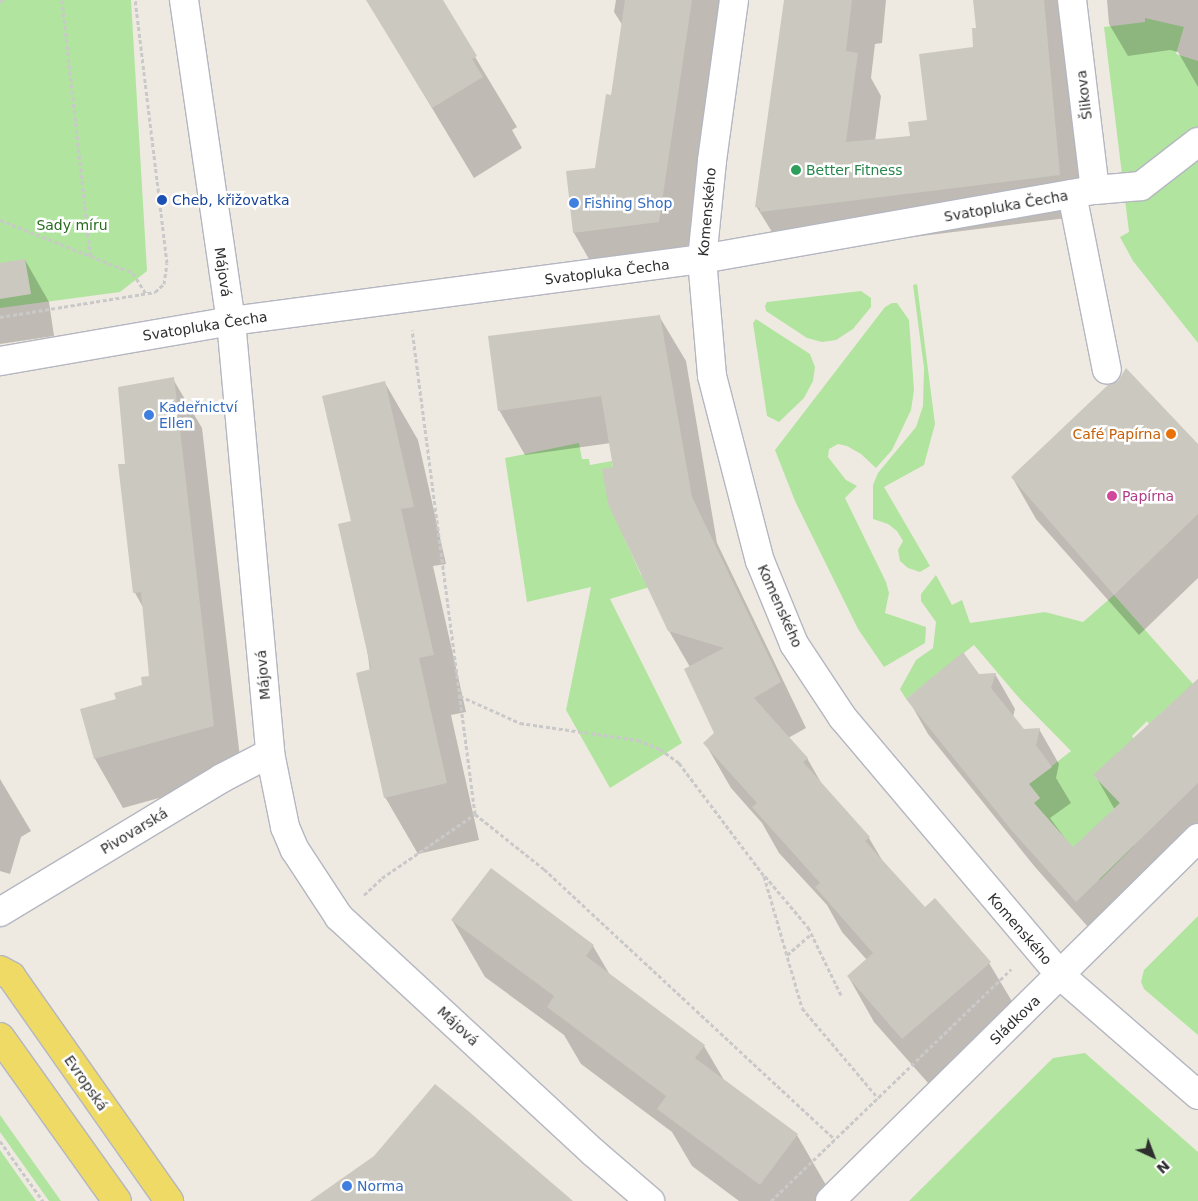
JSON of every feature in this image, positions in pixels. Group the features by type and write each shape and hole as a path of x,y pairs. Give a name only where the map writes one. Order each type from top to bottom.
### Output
{"main road":[{"name":"Evropská","path":"0,970 11,976 169,1201"},
{"path":"0,1037 117,1201"}],"street":[{"name":"Májová","path":"184,0 231,321 270,753 285,827 295,850 339,917 594,1153 650,1201"},
{"name":"Komenského","path":"734,0 712,161 702,260 712,376 760,562 794,644 843,718 1060,975 1198,1095"},
{"name":"Šlikova","path":"1072,0 1084,192 1107,370"},
{"name":"Svatopluka Čecha","path":"0,361 231,321 702,260 1084,192 1142,186 1198,142"},
{"name":"Pivovarská","path":"0,912 222,778 270,753"},
{"name":"Sládkova","path":"830,1201 1198,838"}],"path":[{"path":"62,0 90,255"},
{"path":"0,317 146,294 155,292 164,284 168,270 135,0"},
{"path":"0,220 132,273 146,294"},
{"path":"408,298 475,814 544,869 835,1139"},
{"path":"460,696 520,723 638,740 660,749 679,762 764,876 773,882 811,934 841,996"},
{"path":"339,917 382,878 475,814"},
{"path":"764,876 802,1008 878,1098"},
{"path":"787,956 811,934"},
{"path":"771,1201 1035,946"},
{"path":"0,1141 43,1201"}],"green space":[{"name":"Sady míru","path":"0,0 131,0 147,271 120,292 0,308"},
{"path":"1145,18 1184,27 1176,54 1198,61 1198,343 1133,261 1120,237 1129,232 1104,27 1145,22"},
{"path":"917,284 935,424 924,465 884,487 930,566 920,572 908,568 900,561 898,550 903,541 897,531 888,524 873,519 873,485 878,473 916,427 923,406 924,368 913,285"},
{"path":"861,291 871,298 871,307 853,329 836,340 822,342 807,338 766,311 765,306 767,302"},
{"path":"892,303 897,303 909,320 914,390 911,410 892,450 876,468 861,454 847,446 838,444 829,449 828,457 846,480 857,486 845,498 886,582 889,593 885,613 926,627 925,643 884,667 858,629 795,501 775,450 885,307"},
{"path":"756,319 810,354 815,367 813,381 804,398 779,422 767,416 753,323"},
{"path":"579,443 582,459 589,459 590,465 612,461 622,533 641,575 647,572 653,586 610,599 682,743 610,788 566,710 591,587 527,602 505,458"},
{"path":"936,575 952,605 962,600 970,623 1045,612 1083,622 1114,595 1193,684 1149,724 1147,721 1132,736 1134,739 1095,777 1120,803 1107,816 1134,846 1100,880 1034,803 1040,798 1029,784 1071,751 1020,699 974,645 906,699 900,689 916,660 933,648 936,622 921,601 921,594"},
{"path":"1198,916 1198,1035 1144,989 1141,982 1144,970"},
{"path":"1085,1053 1198,1152 1198,1201 909,1201 1053,1058"},
{"path":"0,1115 61,1201 49,1201 0,1132"},
{"path":"0,1150 36,1201 0,1201"}],"building":[{"path":"366,0 443,0 477,56 472,59 483,77 432,108"},
{"path":"625,0 692,0 659,222 573,233 566,171 595,168 606,94 611,95"},
{"path":"784,0 852,0 846,51 858,53 846,142 910,136 908,122 927,120 919,54 973,47 972,28 976,28 973,0 1044,0 1060,175 760,212 760,208 755,207"},
{"path":"25,259 31,294 0,299 0,263"},
{"path":"660,315 692,497 781,682 754,698 808,758 803,762 870,837 865,841 925,907 935,898 991,962 902,1039 847,976 873,953 815,887 820,883 752,807 757,803 703,743 714,733 684,669 724,648 668,631 608,504 602,469 613,467 601,396 498,411 488,336"},
{"name":"Papírna","path":"1126,368 1198,444 1198,514 1114,595 1011,477 1108,385 1118,381"},
{"path":"174,377 214,726 94,759 80,709 116,699 114,693 142,685 141,677 149,676 141,592 133,593 118,464 125,464 118,387"},
{"path":"385,381 414,507 401,509 434,655 419,658 447,783 384,798 356,673 371,669 338,524 351,521 322,396"},
{"path":"963,652 979,674 996,673 991,688 1024,729 1040,728 1036,745 1052,767 1029,784 1040,798 1034,803 1073,847 1120,803 1093,775 1198,679 1198,783 1076,902 1013,832 906,699"},
{"path":"491,868 594,945 586,956 705,1045 695,1058 798,1134 760,1185 657,1109 666,1096 547,1007 554,996 451,920"},
{"path":"435,1084 573,1201 310,1201 374,1156"}],"place":[{"name":"Better Fitness","path":"796,170"},
{"name":"Cheb, křižovatka","path":"162,200"},
{"name":"Fishing Shop","path":"574,203"},
{"name":"Kadeřnictví Ellen","path":"149,415"},
{"name":"Café Papírna","path":"1171,434"},
{"name":"Papírna","path":"1112,496"},
{"name":"Norma","path":"347,1186"}]}
